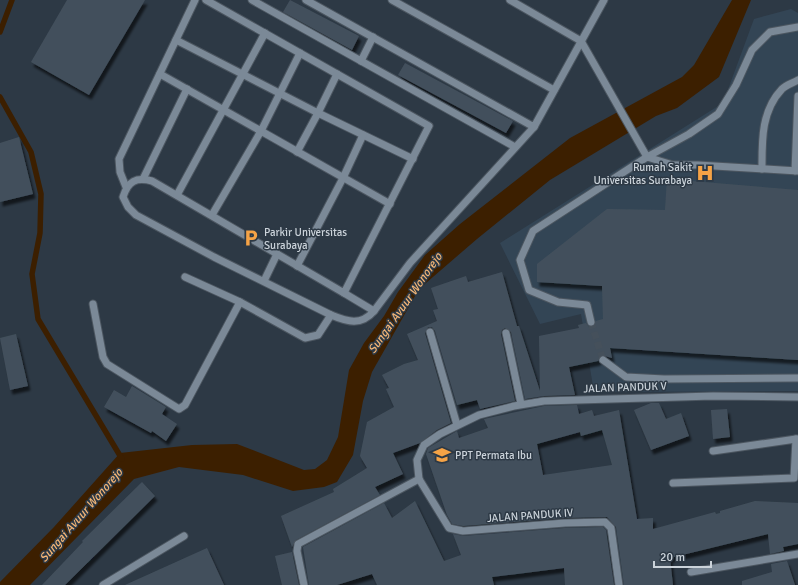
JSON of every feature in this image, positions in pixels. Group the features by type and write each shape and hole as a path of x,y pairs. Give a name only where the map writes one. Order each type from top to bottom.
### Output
{"street":[{"path":"126,187 120,172 119,159 195,0"},
{"path":"206,0 429,126 344,293"},
{"path":"252,0 515,148"},
{"path":"306,0 534,127"},
{"path":"392,0 554,90"},
{"path":"510,0 581,41 647,157 673,165 796,171 798,96"},
{"path":"374,311 161,185 143,179 134,181 126,187 123,197 128,207 136,215 331,315 345,321 362,321 367,319 374,311 410,263 534,127 603,0"},
{"path":"591,322 587,304 558,302 529,290 520,260 533,231 647,157 689,134 718,114 736,85 752,50 770,32 798,27"},
{"path":"177,195 265,33"},
{"path":"361,61 373,37"},
{"path":"176,40 318,113 413,158"},
{"path":"212,215 261,131 300,53"},
{"path":"160,74 390,204"},
{"path":"297,152 337,74"},
{"path":"762,169 762,135 768,109 782,89 798,80"},
{"path":"143,179 186,89"},
{"path":"297,266 343,178 363,134"},
{"path":"264,281 277,254"},
{"path":"185,277 240,302 305,338 318,335 331,315"},
{"path":"93,304 103,357 107,364 179,409 185,405 240,302"},
{"path":"430,332 457,425"},
{"path":"506,333 521,404"},
{"path":"603,360 626,377 664,379 798,378"},
{"name":"JALAN PANDUK V","path":"419,479 417,460 424,445 457,425 479,415 521,404 544,401 713,396 798,397"},
{"path":"673,483 794,478 797,439 713,451"},
{"path":"304,585 297,551 298,544 419,479"},
{"name":"JALAN PANDUK IV","path":"419,479 449,528 454,530 605,522 611,528 619,585"},
{"path":"103,585 184,536"},
{"path":"691,572 798,554"}],"shaded area":[{"name":"Rumah Sakit Universitas Surabaya","path":"791,9 798,13 798,391 594,392 581,314 540,324 500,243 723,103 754,19"}],"water":[{"name":"Sungai Avuur Wonorejo","path":"732,0 751,0 719,77 677,108 656,116 550,180 477,239 419,289 372,372 363,401 353,455 337,482 324,487 293,491 243,475 179,467 134,479 30,585 0,585 0,582 54,527 120,453 192,445 237,444 304,470 315,469 327,460 338,437 349,370 364,343 425,255 460,224 570,138 682,77 694,65"}],"building":[{"path":"67,0 145,0 89,95 31,62"},
{"path":"290,0 359,36 352,50 283,12"},
{"path":"405,63 513,121 506,133 398,75"},
{"path":"19,137 33,194 0,202 0,143"},
{"path":"667,179 798,190 798,360 610,348 612,358 601,355 598,361 569,367 575,395 544,396 525,399 511,332 505,328 502,330 501,334 515,401 480,409 477,400 457,405 435,331 432,327 428,327 425,333 451,423 437,430 420,443 393,453 403,474 375,487 380,495 296,540 292,547 281,516 334,492 333,489 367,468 360,456 367,422 394,407 386,389 389,388 382,375 404,364 418,360 407,334 437,321 433,310 438,309 431,288 466,276 468,282 502,272 517,326 519,326 540,391 539,336 579,328 578,325 586,323 589,327 593,327 596,321 603,319 602,286 537,282 537,264 607,209 665,210"},
{"path":"16,334 28,386 10,390 0,338"},
{"path":"132,386 166,407 162,414 177,424 166,441 152,431 151,433 104,407 114,390 126,397"},
{"path":"651,403 659,403 666,419 681,413 689,436 651,450 634,410"},
{"path":"577,405 579,414 592,410 594,416 619,410 637,519 653,518 653,529 715,512 716,514 720,513 720,511 755,501 798,503 798,544 783,547 784,551 770,554 768,534 670,558 673,585 624,585 616,527 607,517 565,518 463,526 452,524 447,515 426,454 428,448 457,431 459,438 488,428 484,419 544,406","holes":["602,430 612,465 543,475 537,444 580,432 581,436"]},
{"path":"727,409 730,437 713,439 711,410"},
{"path":"142,482 155,496 65,585 42,585 83,542 82,541"},
{"path":"415,501 444,561 461,555 453,534 463,536 565,528 603,527 606,530 614,585 565,585 564,568 492,577 494,585 377,585 372,574 337,585 309,585 303,547 384,503 392,518"},
{"path":"207,548 224,585 125,585"},
{"path":"292,552 299,585 282,585 275,556"},
{"path":"787,561 795,585 742,585 742,581 772,572 771,564"}],"waterway":[{"path":"0,32 12,0"},
{"path":"0,97 31,152 41,194 40,233 32,274 38,319 122,459"}],"tunnel":[{"path":"591,322 603,360"}],"place":[{"name":"Rumah Sakit Universitas Surabaya","path":"705,173"},
{"name":"Parkir Universitas Surabaya","path":"251,238"},
{"name":"PPT Permata Ibu","path":"442,455"}]}
